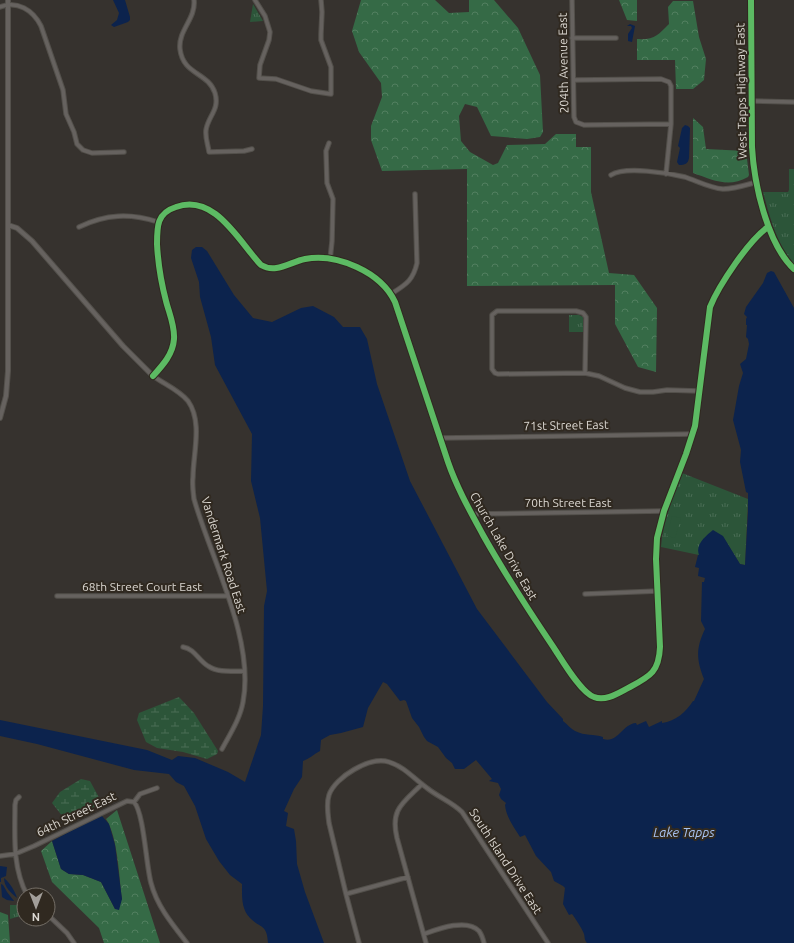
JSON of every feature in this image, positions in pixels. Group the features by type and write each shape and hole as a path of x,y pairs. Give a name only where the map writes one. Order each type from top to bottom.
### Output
{"street":[{"path":"194,0 192,16 182,34 180,50 183,59 188,66 194,73 209,82 216,95 216,107 208,123 206,131 209,152 244,151 252,149"},
{"path":"255,0 266,16 270,32 269,40 260,65 259,78 276,79 311,91 331,94 331,67 321,34 321,0"},
{"name":"204th Avenue East","path":"572,0 574,117 578,123 584,125 671,124"},
{"name":"West Tapps Highway East","path":"751,0 752,147 757,182 768,227 782,252 794,269"},
{"path":"0,7 8,2"},
{"path":"8,2 23,7 32,13 37,18 41,26 63,90 66,114 79,147 92,153 124,152"},
{"path":"0,418 6,396 8,371 8,2"},
{"path":"572,38 616,38"},
{"path":"574,80 661,79 669,82 671,124 666,174"},
{"path":"752,101 793,102"},
{"path":"329,143 326,151 327,183 333,199 330,260"},
{"path":"611,175 620,171 666,174 723,189 757,182"},
{"path":"391,294 409,281 417,263 415,194"},
{"name":"Church Lake Drive East","path":"158,222 164,214 171,209 184,205 194,205 210,210 222,218 261,265 267,268 279,268 309,258 330,260 348,264 366,272 384,285 395,302 458,488 504,572 549,641 586,693 602,699 615,695 648,677 655,670 659,660 657,538 664,511 693,434 709,314 713,301 730,272 753,240 768,227"},
{"path":"79,227 90,222 115,216 138,217 158,222 158,265 161,283 174,329 174,337 170,354 153,376"},
{"name":"Vandermark Road East","path":"8,225 17,228 32,241 123,346 153,376 184,397 190,404 194,414 196,431 193,477 194,498 239,634 244,671 243,704 237,722 222,749"},
{"path":"584,373 586,320 583,312 497,311 494,313 491,320 492,369 495,373 584,373 599,376 625,388 640,392 667,390 699,391"},
{"name":"71st Street East","path":"440,438 693,434"},
{"name":"70th Street East","path":"472,514 664,511"},
{"path":"585,594 658,591"},
{"name":"68th Street Court East","path":"57,596 227,596"},
{"path":"184,647 192,651 204,664 214,669 220,671 244,671"},
{"name":"South Island Drive East","path":"359,943 329,823 327,805 330,792 339,781 364,765 379,761 389,762 400,766 432,792 454,805 462,812 548,943"},
{"path":"422,784 397,811 395,830 426,943"},
{"name":"64th Street East","path":"0,856 15,854 34,846 127,801 134,802 140,794 157,788"},
{"path":"19,797 16,800 15,805 15,854 23,887"},
{"path":"134,802 137,807 142,828 152,888 163,911 187,943"},
{"path":"346,894 408,876"},
{"path":"56,923 74,943"},
{"path":"424,934 455,925 465,925 473,927 478,931 484,943"}],"green space":[{"path":"361,0 435,0 449,13 469,12 469,0 494,0 518,28 540,75 543,132 540,137 527,139 491,136 477,107 465,104 459,116 461,141 470,152 493,165 498,163 507,145 545,144 556,134 576,134 576,147 591,147 591,192 609,273 634,275 657,308 656,372 638,367 615,324 615,285 467,286 467,169 382,171 371,140 371,126 382,97 381,83 359,52 352,31"},
{"path":"619,0 637,0 637,21 627,20"},
{"path":"673,1 693,1 699,37 706,59 704,80 693,89 676,89 675,60 637,60 637,39 652,38 669,24 668,7"},
{"path":"253,4 263,21 250,22"},
{"path":"693,118 703,127 706,149 746,151 748,177 734,182 720,182 693,173"},
{"path":"789,169 794,169 794,264 778,239 763,192 788,192"},
{"path":"569,315 579,315 583,317 583,332 569,332"},
{"path":"682,473 748,499 745,565 740,564 723,537 699,555 661,547 666,518"},
{"path":"672,516 681,518 675,538 667,536"},
{"path":"179,697 194,713 218,751 217,754 207,759 183,752 157,748 146,742 137,720 139,713"},
{"path":"81,779 90,781 102,803 71,819 63,817 52,803 60,792"},
{"path":"117,810 160,943 104,943 99,928 52,882 41,851 52,841 61,869 69,874 83,875 101,882 115,909 122,899 119,869 116,846 106,819"},
{"path":"10,905 16,905 16,917 10,919"},
{"path":"0,912 8,915 10,943 0,943"}],"water":[{"path":"113,0 125,0 130,17 128,22 114,27 111,25 117,20 119,13"},
{"path":"630,24 635,26 632,42 628,41 628,34 632,28 631,26 627,26"},
{"path":"685,125 690,128 689,158 686,164 679,165 677,162 680,148 678,146 682,128"},
{"name":"Lake Tapps","path":"196,247 202,247 207,251 234,295 253,318 272,322 301,308 313,306 334,317 343,327 360,327 367,339 377,384 410,481 477,609 547,702 563,719 563,721 579,733 600,736 603,737 603,739 608,740 613,739 631,724 636,723 637,725 646,721 649,727 662,721 662,723 672,720 684,712 694,701 704,679 698,654 700,642 705,629 701,621 702,582 704,582 705,578 698,576 699,568 695,567 699,555 699,547 702,541 713,530 723,536 740,564 745,565 748,493 746,492 740,462 741,450 733,420 739,386 743,373 740,364 746,359 749,344 746,337 747,317 744,314 746,307 763,283 767,273 771,271 774,272 794,308 794,943 587,943 579,924 572,914 569,915 563,904 565,888 554,881 551,872 536,856 525,835 520,837 511,822 507,814 506,803 499,795 501,789 498,783 489,781 492,779 476,760 464,769 455,769 452,763 446,758 438,747 427,741 424,737 412,718 406,701 400,701 387,684 383,682 368,708 363,727 330,735 321,740 320,751 303,761 302,777 294,789 284,811 288,813 286,826 294,829 297,864 305,892 324,943 268,943 265,930 250,918 245,911 242,884 230,875 219,861 206,839 195,806 184,786 176,782 169,774 134,770 37,744 0,736 0,720 147,750 172,760 178,756 195,758 228,772 245,782 261,735 263,706 264,606 267,591 260,518 251,481 252,434 215,365 211,337 200,297 199,282 191,258 192,250"},
{"path":"101,815 109,824 115,845 122,899 119,910 115,909 101,882 83,875 69,874 61,869 52,841"},
{"path":"0,866 7,867 6,876 1,878 1,882 0,882"},
{"path":"4,878 12,887 16,897 10,892"},
{"path":"1,884 14,901 7,900 2,897"}],"cycle path":[{"path":"751,0 753,162 759,195 769,229 776,244 794,269"},
{"path":"153,376 170,354 174,339 173,324 161,280 157,231 159,221 165,213 176,207 190,205 203,207 214,213 235,233 261,265 278,268 299,260 317,258 331,259 357,267 369,274 380,282 395,302 455,481 483,535 526,606 578,683 583,689 594,697 608,697 617,694 648,676 656,667 658,662 660,647 656,559 657,538 664,511 695,426 710,307 720,287 735,264 760,233 768,227"}]}
